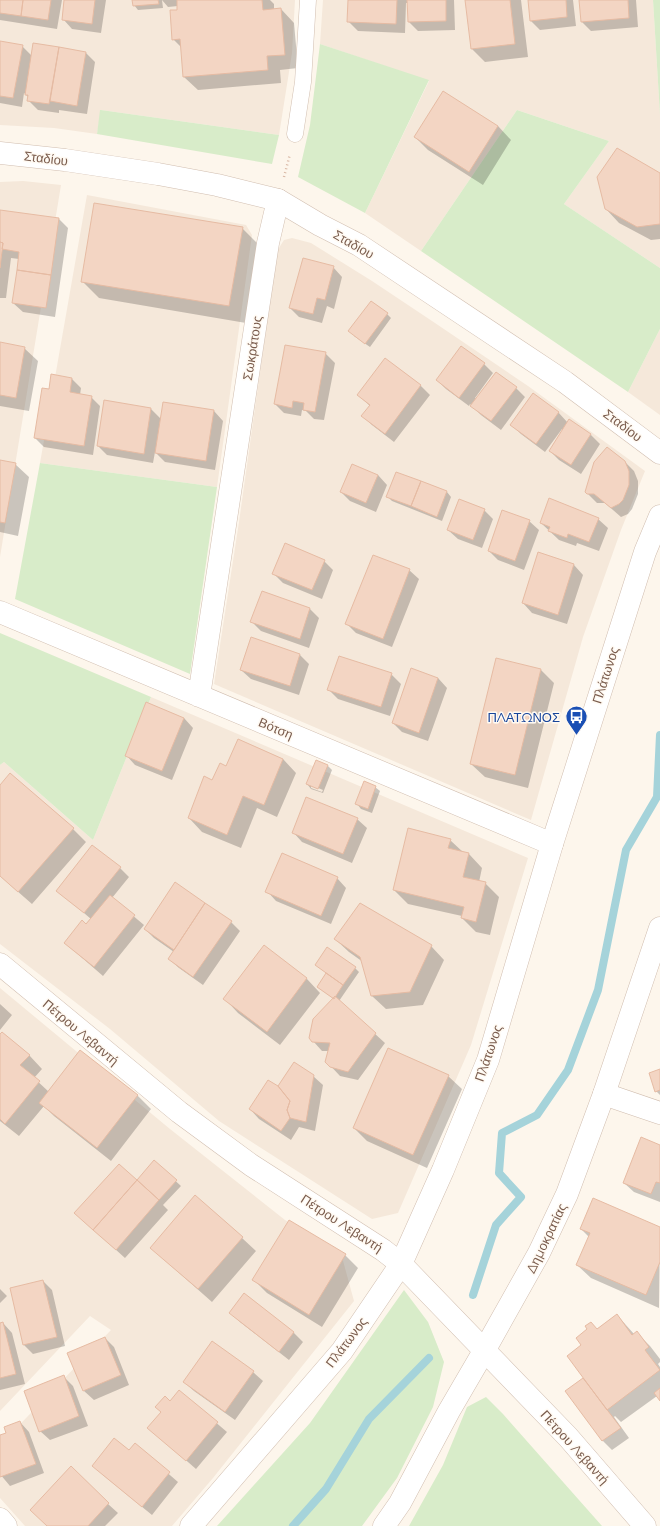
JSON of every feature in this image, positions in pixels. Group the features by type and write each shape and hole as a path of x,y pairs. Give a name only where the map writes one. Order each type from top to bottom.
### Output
{"street":[{"path":"295,134 303,82 308,0"},
{"name":"Σταδίου","path":"0,152 158,174 217,185 278,200 320,225 359,245 439,298 565,382 660,454"},
{"name":"Σωκράτους","path":"199,696 268,243 278,200"},
{"name":"Πλάτωνος","path":"191,1526 342,1350 401,1264 443,1170 488,1060 552,844 645,552 660,516"},
{"name":"Βότση","path":"0,612 552,844"},
{"name":"Δημοκρατίας","path":"384,1526 400,1503 449,1411 522,1284 552,1226 580,1161 660,928"},
{"name":"Πέτρου Λεβαντή","path":"0,964 179,1112 251,1165 383,1250 401,1264 568,1437 644,1526"},
{"path":"604,1094 660,1113"},
{"path":"0,1519 6,1526"}],"path":[{"path":"278,200 295,134"}],"shaded area":[{"path":"0,0 295,0 292,53 279,135 101,110 97,134 54,128 0,125"},
{"path":"323,0 653,0 660,115 660,268 564,204 609,141 517,110 421,251 365,213 429,81 320,44"},
{"path":"23,181 61,185 0,557 0,182"},
{"path":"87,195 246,225 252,235 217,487 40,463"},
{"path":"292,238 311,243 372,281 528,386 645,471 621,530 583,637 531,820 214,684 239,522 277,251 284,240"},
{"path":"660,329 660,415 628,392"},
{"path":"151,697 528,858 471,1045 398,1213 372,1219 219,1121 110,1029 0,944 0,765 4,762 93,840"},
{"path":"0,988 170,1129 285,1220 342,1257 354,1301 213,1478 172,1526 25,1526 0,1498 0,1445 111,1330 90,1316 0,1411"}],"green space":[{"path":"653,0 660,0 660,115"},
{"path":"320,44 429,80 365,213 298,177 310,125"},
{"path":"100,110 279,135 272,164 97,134"},
{"path":"517,110 609,141 564,204 660,268 660,329 628,392 421,251"},
{"path":"40,463 217,487 190,674 15,599"},
{"path":"0,633 151,697 93,840 4,762 0,765"},
{"path":"404,1290 428,1322 444,1362 433,1407 397,1478 362,1526 217,1526 310,1423"},
{"path":"486,1397 503,1414 602,1526 409,1526 443,1465 467,1407"}],"building":[{"path":"0,0 23,0 21,16 0,13"},
{"path":"23,0 51,0 48,20 21,16"},
{"path":"64,0 95,0 92,24 62,20"},
{"path":"132,0 158,0 159,4 133,6"},
{"path":"177,0 262,0 263,10 281,8 285,55 267,56 268,70 183,77 180,39 172,40 170,10 177,10"},
{"path":"348,0 397,0 396,24 347,22"},
{"path":"407,0 446,0 446,21 408,22"},
{"path":"465,0 510,0 515,44 471,49"},
{"path":"528,0 566,0 567,17 530,21"},
{"path":"579,0 628,0 629,18 581,22"},
{"path":"0,41 23,45 13,98 0,96"},
{"path":"33,43 59,47 49,104 27,101 28,95 25,95"},
{"path":"59,47 86,52 77,106 50,101"},
{"path":"443,91 498,126 469,172 414,137"},
{"path":"617,148 660,173 660,224 637,227 605,209 597,177"},
{"path":"94,203 243,227 229,306 81,282"},
{"path":"0,210 59,218 51,275 17,270 19,252 2,249 3,243 0,242"},
{"path":"0,242 3,243 0,268"},
{"path":"303,258 334,266 325,300 317,298 313,314 289,308"},
{"path":"17,270 51,275 46,308 12,303"},
{"path":"371,301 388,313 365,344 348,331"},
{"path":"0,342 25,347 16,398 0,395"},
{"path":"285,345 326,352 315,412 303,410 304,403 293,401 292,408 274,404"},
{"path":"461,346 485,363 459,398 436,380"},
{"path":"385,358 421,385 385,434 361,416 370,405 357,395"},
{"path":"496,372 517,387 491,421 470,406"},
{"path":"51,374 72,378 70,392 92,396 84,446 34,438 42,388 49,389"},
{"path":"533,393 559,412 536,444 510,425"},
{"path":"104,400 151,408 144,454 97,446"},
{"path":"163,402 214,410 206,461 155,453"},
{"path":"569,419 591,434 571,465 549,451"},
{"path":"607,447 625,461 629,471 629,485 623,500 611,508 594,494 587,494 585,492 594,462"},
{"path":"0,460 16,463 5,523 0,522"},
{"path":"352,464 378,475 366,503 340,492"},
{"path":"396,472 421,481 411,506 386,497"},
{"path":"421,481 447,491 437,517 411,506"},
{"path":"549,498 599,518 589,542 568,534 567,538 548,531 550,527 540,523"},
{"path":"459,499 485,509 473,540 447,530"},
{"path":"502,510 530,520 515,561 488,551"},
{"path":"285,543 325,560 312,590 272,574"},
{"path":"538,552 574,564 558,615 522,603"},
{"path":"373,555 410,569 383,639 345,624"},
{"path":"262,591 310,608 300,639 250,622"},
{"path":"251,637 300,654 290,686 240,670"},
{"path":"339,656 392,673 381,707 327,690"},
{"path":"496,658 541,669 515,775 470,764"},
{"path":"411,668 438,678 419,733 392,723"},
{"path":"146,702 184,718 162,771 125,756"},
{"path":"238,739 283,759 264,805 243,796 227,835 188,818 204,776 212,780 220,763 226,766"},
{"path":"316,760 328,765 318,789 306,784"},
{"path":"10,773 74,828 18,892 0,876 0,785"},
{"path":"364,781 376,786 368,809 355,804"},
{"path":"306,797 358,818 343,854 292,833"},
{"path":"408,828 451,839 448,848 469,853 463,877 486,882 476,922 461,918 464,907 393,890"},
{"path":"92,845 121,867 84,913 56,891"},
{"path":"282,853 338,877 321,916 265,892"},
{"path":"175,882 205,903 174,950 144,929"},
{"path":"110,895 135,915 94,967 64,943 82,920 86,924"},
{"path":"205,903 232,921 193,977 168,959"},
{"path":"360,903 432,945 410,992 371,996 360,957 334,939"},
{"path":"264,945 307,978 267,1032 223,999"},
{"path":"327,947 356,967 343,985 315,965"},
{"path":"326,973 343,985 334,999 317,987"},
{"path":"335,996 376,1033 348,1072 330,1067 325,1062 330,1043 312,1042 309,1038 313,1019"},
{"path":"2,1032 30,1055 20,1065 40,1081 5,1124 0,1119 0,1034"},
{"path":"388,1048 449,1075 413,1155 353,1128"},
{"path":"80,1050 138,1095 97,1148 39,1103"},
{"path":"294,1062 314,1075 306,1122 290,1118 287,1110 290,1101 278,1086"},
{"path":"660,1069 660,1090 655,1092 649,1073"},
{"path":"268,1080 278,1086 290,1101 287,1110 290,1118 281,1131 249,1109"},
{"path":"641,1137 660,1145 660,1183 656,1182 651,1194 623,1183"},
{"path":"154,1160 177,1180 159,1200 137,1180"},
{"path":"119,1164 137,1180 93,1230 74,1213"},
{"path":"137,1180 159,1200 116,1250 93,1230"},
{"path":"195,1195 243,1237 198,1289 150,1248"},
{"path":"593,1198 660,1227 660,1262 646,1295 576,1265 590,1233 580,1229"},
{"path":"289,1220 346,1254 309,1315 252,1280"},
{"path":"43,1280 57,1337 23,1345 10,1288"},
{"path":"244,1293 294,1332 279,1352 229,1313"},
{"path":"617,1314 632,1335 637,1331 649,1347 645,1350 660,1370 607,1410 567,1356 581,1345 576,1338 587,1329 585,1326 591,1322 597,1329"},
{"path":"3,1322 16,1374 0,1378 0,1323"},
{"path":"105,1337 121,1375 83,1391 67,1353"},
{"path":"212,1341 254,1371 225,1412 183,1382"},
{"path":"64,1375 79,1416 39,1432 24,1391"},
{"path":"583,1378 621,1428 602,1441 565,1391"},
{"path":"660,1388 660,1401 654,1393"},
{"path":"179,1390 218,1422 186,1461 147,1428 161,1412 155,1407 165,1396 170,1401"},
{"path":"20,1421 36,1464 0,1477 0,1435 6,1433 4,1427"},
{"path":"114,1438 129,1450 135,1443 170,1472 142,1507 92,1466"},
{"path":"71,1466 109,1503 88,1526 47,1526 30,1510"}],"waterway":[{"path":"473,1295 496,1225 521,1197 499,1173 502,1133 537,1115 568,1070 598,990 626,850 657,797 660,735"},
{"path":"293,1526 326,1489 369,1419 429,1358"}],"place":[{"name":"ΠΛΑΤΩΝΟΣ","path":"576,736"}]}
